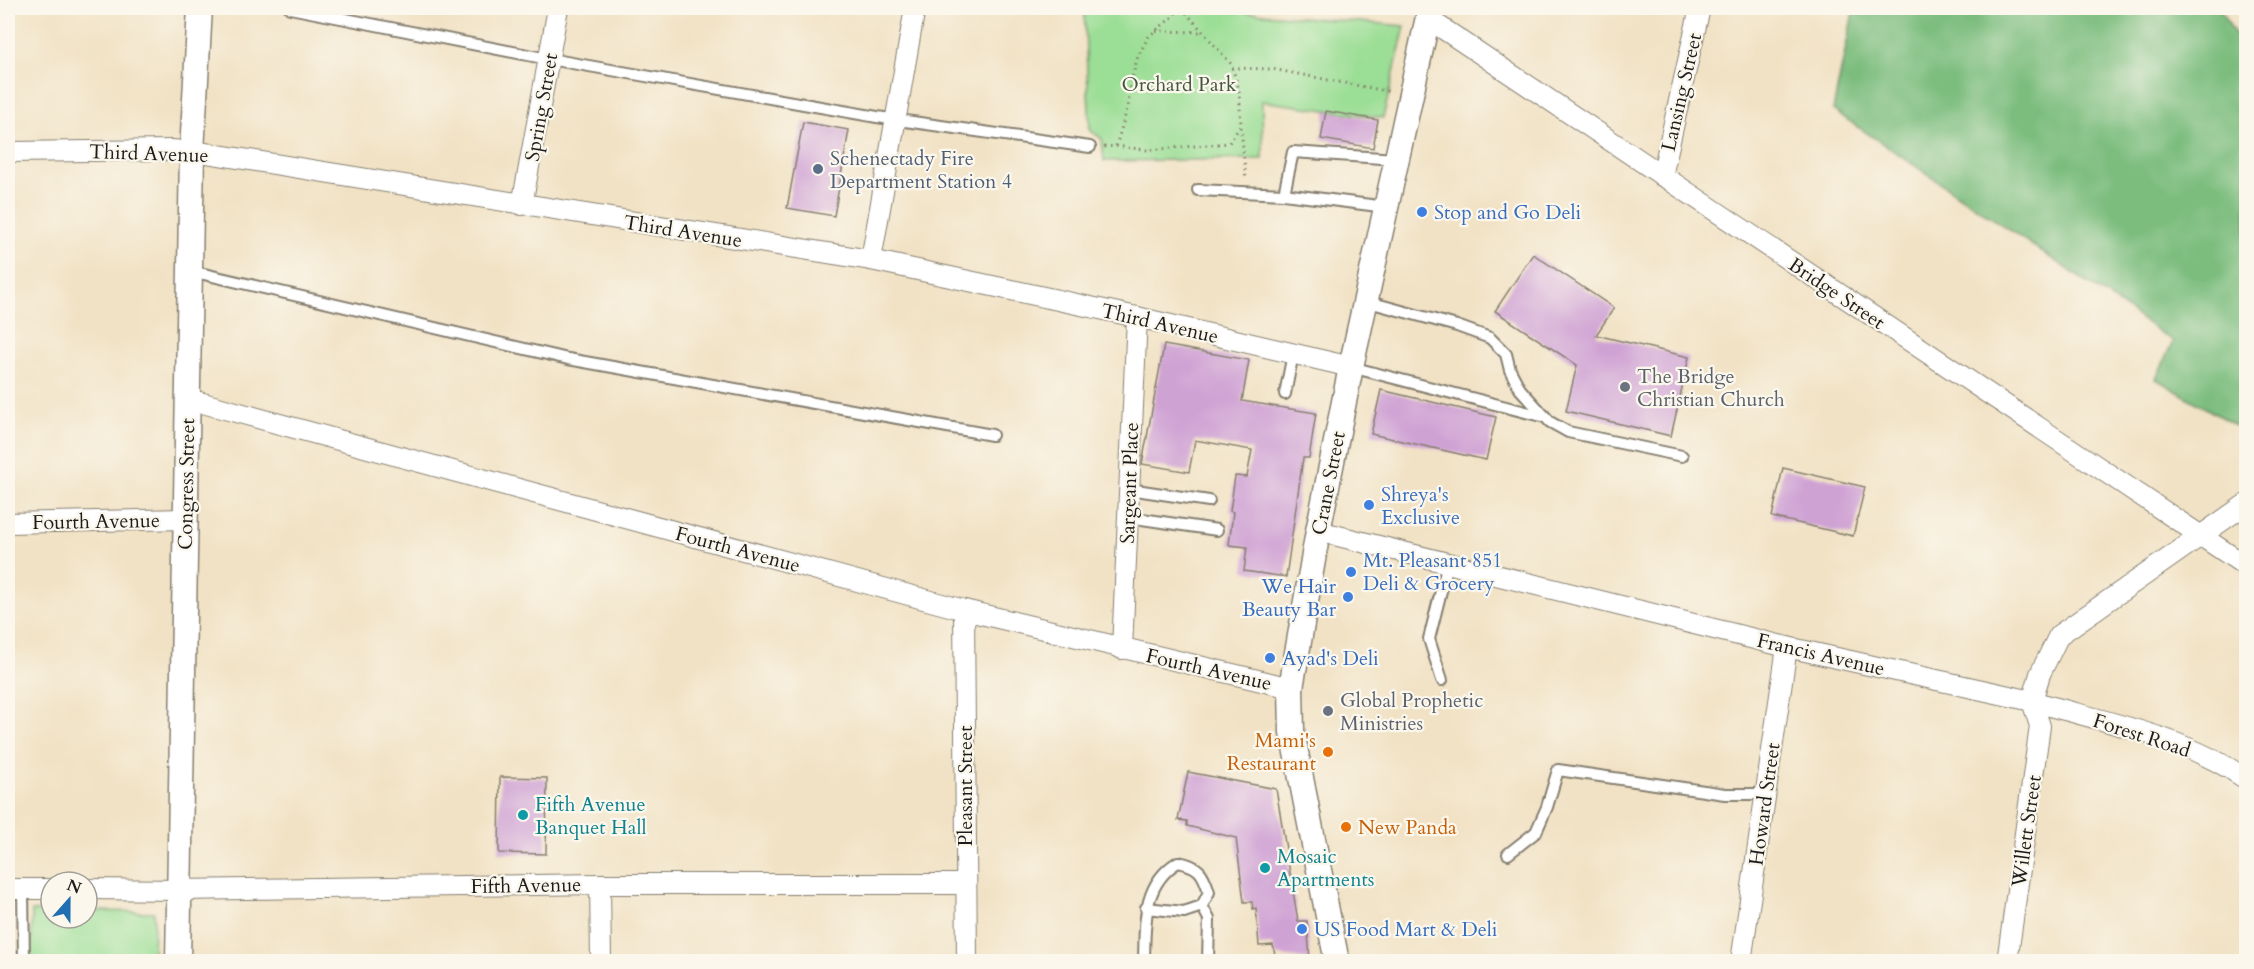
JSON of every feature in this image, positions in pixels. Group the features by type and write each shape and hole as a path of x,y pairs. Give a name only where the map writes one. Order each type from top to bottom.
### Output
{"street":[{"name":"Congress Street","path":"178,962 192,152 200,8"},
{"name":"Spring Street","path":"522,205 558,8"},
{"path":"871,260 915,8"},
{"name":"Lansing Street","path":"1662,176 1700,8"},
{"name":"Bridge Street","path":"1429,13 1662,176 2247,566"},
{"name":"Crane Street","path":"1337,962 1292,732 1291,688 1318,531 1351,367 1429,13"},
{"name":"Third Avenue","path":"8,152 172,150 192,152 871,260 1137,317 1351,367"},
{"name":"Sargeant Place","path":"1122,649 1137,317"},
{"name":"Fourth Avenue","path":"188,399 964,610 1291,688"},
{"path":"2032,701 2040,674 2059,635 2247,504"},
{"name":"Fourth Avenue","path":"8,523 185,519"},
{"name":"Francis Avenue","path":"1318,531 1787,646 2032,701"},
{"name":"Pleasant Street","path":"964,610 967,962"},
{"name":"Howard Street","path":"1740,962 1787,646"},
{"name":"Forest Road","path":"2032,701 2156,736 2229,767 2247,779"},
{"name":"Willett Street","path":"2007,962 2040,726 2032,701"},
{"path":"600,884 601,962"},
{"name":"Fifth Avenue","path":"99,889 600,884 966,884"},
{"path":"15,889 39,889"}],"lane":[{"path":"290,8 877,117 1090,147"},
{"path":"1284,194 1293,152 1396,159"},
{"path":"1198,190 1284,194 1386,207"},
{"path":"191,271 568,359 992,435"},
{"path":"1365,301 1456,326 1490,338 1506,354 1510,370 1520,390 1546,417 1568,432 1682,456"},
{"path":"1285,394 1293,354"},
{"path":"1351,367 1546,417"},
{"path":"1129,489 1209,501"},
{"path":"1128,517 1217,530"},
{"path":"1442,680 1430,639 1448,563"},
{"path":"1508,855 1536,832 1547,807 1558,770 1725,794 1765,794"},
{"path":"1144,962 1146,908 1164,870 1178,862 1193,865 1204,877 1209,892 1202,906 1184,912 1146,908"},
{"path":"15,889 24,962"},
{"path":"1202,906 1209,920 1208,962"}],"path":[{"path":"1116,146 1128,106 1130,85 1138,56 1149,36 1174,16 1180,8 1231,64 1239,89 1247,192"},
{"path":"1155,31 1202,32"},
{"path":"1232,68 1272,69 1410,95"},
{"path":"1090,147 1116,146 1148,150 1229,143 1241,125"}],"green space":[{"name":"Orchard Park","path":"1084,8 1195,8 1405,26 1383,118 1262,101 1263,159 1104,161 1102,139 1090,130"},
{"path":"1854,8 2219,8 2246,52 2246,432 2156,379 2173,341 1833,110"},
{"path":"32,911 39,911 39,930 99,930 99,911 154,912 153,961 31,961"}],"building":[{"path":"1326,111 1378,120 1373,148 1321,139"},
{"name":"Schenectady Fire Department Station 4","path":"803,122 849,130 834,216 787,208"},
{"path":"1533,254 1614,308 1596,335 1689,357 1671,436 1566,411 1577,365 1495,311"},
{"path":"1164,345 1249,360 1242,401 1316,413 1309,458 1303,458 1286,577 1244,571 1247,547 1229,545 1233,512 1230,511 1235,476 1247,477 1252,450 1195,440 1189,472 1142,464"},
{"path":"1381,390 1496,417 1486,460 1371,434"},
{"path":"1783,468 1865,487 1853,536 1772,517"},
{"name":"Mosaic Apartments","path":"1188,772 1276,789 1298,921 1307,921 1310,960 1275,955 1273,945 1259,946 1256,908 1253,909 1252,902 1244,902 1236,838 1187,826 1187,821 1178,820"},
{"name":"Fifth Avenue Banquet Hall","path":"500,777 547,778 546,854 499,853"}],"place":[{"name":"Schenectady Fire Department Station 4","path":"818,169"},
{"name":"Stop and Go Deli","path":"1422,212"},
{"name":"The Bridge Christian Church","path":"1625,387"},
{"name":"Shreya's Exclusive","path":"1369,505"},
{"name":"Mt. Pleasant 851 Deli & Grocery","path":"1351,572"},
{"name":"We Hair Beauty Bar","path":"1348,597"},
{"name":"Ayad's Deli","path":"1270,658"},
{"name":"Global Prophetic Ministries","path":"1328,711"},
{"name":"Mami's Restaurant","path":"1328,752"},
{"name":"Fifth Avenue Banquet Hall","path":"523,815"},
{"name":"New Panda","path":"1346,827"},
{"name":"Mosaic Apartments","path":"1265,868"},
{"name":"US Food Mart & Deli","path":"1302,929"}]}
